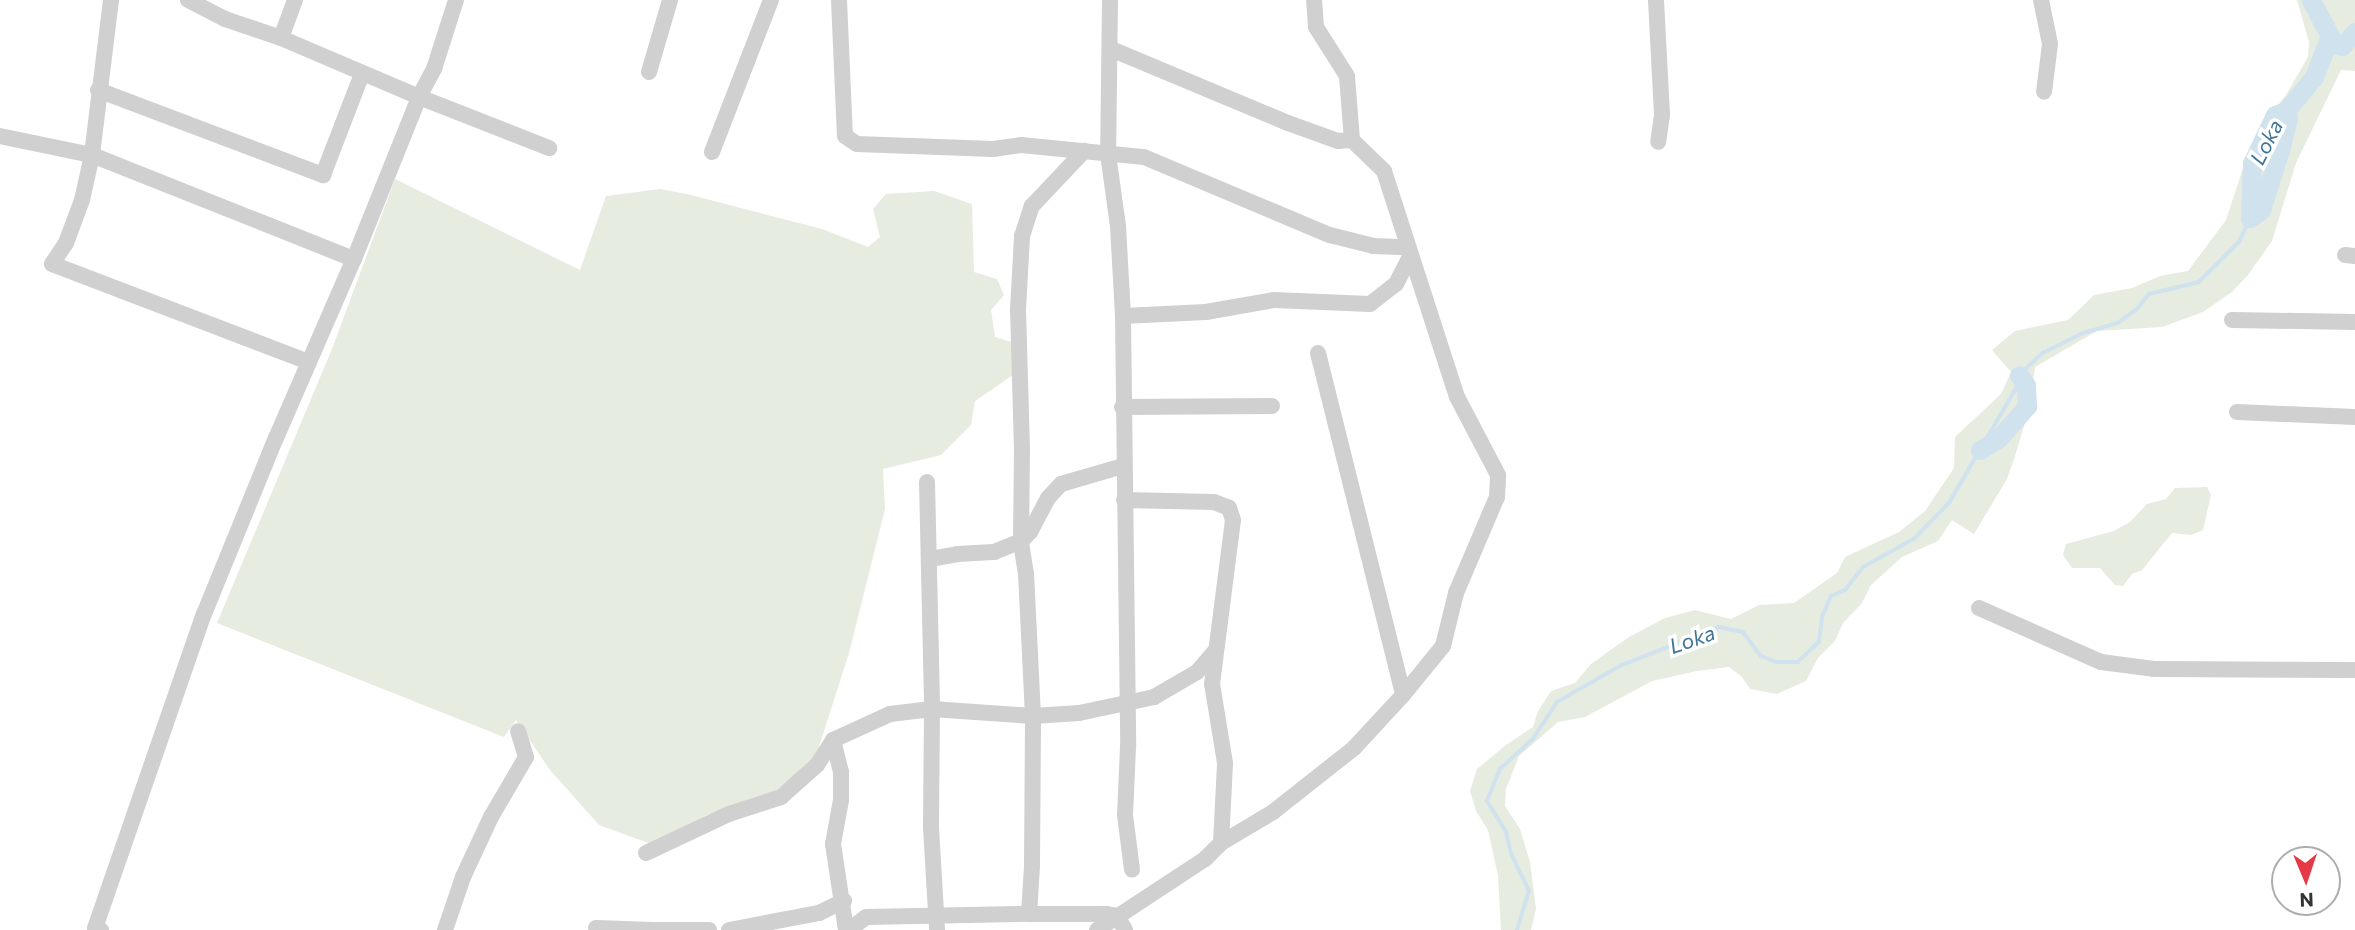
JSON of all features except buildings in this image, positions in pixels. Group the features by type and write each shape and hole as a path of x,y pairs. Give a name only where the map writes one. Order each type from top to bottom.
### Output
{"street":[{"path":"111,0 92,155 82,200 66,243 52,264 309,362"},
{"path":"188,0 225,19 281,38 362,74 549,148"},
{"path":"281,38 295,0"},
{"path":"101,930 95,928 183,670 419,97 434,69 456,0"},
{"path":"649,72 670,0"},
{"path":"712,152 771,0"},
{"path":"839,0 845,136 858,144 993,149 1021,145 1144,157 1330,235 1373,246 1408,251"},
{"path":"1110,0 1108,154 1118,226 1123,316 1127,704 1125,815 1132,870"},
{"path":"1097,930 1121,923 1205,859 1221,843 1273,812 1353,748 1403,695 1443,646 1456,593 1497,497 1498,475 1457,397 1384,171 1352,140 1347,76 1317,27 1314,0"},
{"path":"1656,0 1662,116 1658,142"},
{"path":"2041,0 2050,44 2044,92"},
{"path":"1111,49 1288,123 1338,141 1352,140"},
{"path":"98,90 323,176 362,74"},
{"path":"0,136 92,155 354,259"},
{"path":"1029,914 1033,716 1026,574 1021,541 1022,451 1018,310 1022,236 1032,206 1084,151"},
{"path":"1123,316 1206,312 1273,300 1370,304 1396,284 1408,251"},
{"path":"2232,320 2355,322"},
{"path":"1318,353 1403,695"},
{"path":"1122,407 1272,405"},
{"path":"2237,412 2355,417"},
{"path":"930,559 950,554 995,552 1021,541 1030,532 1048,498 1061,484 1123,466"},
{"path":"927,482 932,709 930,828 936,923"},
{"path":"1124,500 1214,502 1229,508 1233,520 1212,684 1225,763 1221,843"},
{"path":"1979,608 2101,662 2154,668 2355,670"},
{"path":"646,853 729,814 781,797 817,765 833,740 890,713 932,709 1033,716 1079,713 1127,704 1154,697 1197,671 1215,652"},
{"path":"445,930 468,865 491,817 526,757 518,731"},
{"path":"833,740 841,772 841,800 833,844 848,930"},
{"path":"729,930 819,913 844,901"},
{"path":"848,930 866,916 936,923 1029,914 1121,923"},
{"path":"596,928 709,930"}],"shaded area":[{"path":"2297,0 2355,0 2355,71 2341,70 2296,163 2272,241 2248,275 2232,292 2203,312 2162,327 2097,331 2035,367 2029,409 2007,479 1974,534 1952,520 1938,541 1902,557 1871,585 1862,603 1843,623 1835,641 1818,658 1806,681 1777,694 1750,689 1742,677 1729,667 1652,681 1585,717 1558,722 1519,756 1506,789 1505,806 1520,829 1530,862 1536,909 1531,930 1501,930 1498,876 1488,830 1476,811 1470,791 1477,769 1533,727 1538,711 1551,691 1575,683 1591,664 1629,637 1665,618 1695,610 1731,619 1759,605 1794,603 1837,573 1845,557 1899,532 1925,511 1954,468 1955,437 2001,394 2011,372 1992,350 2015,331 2068,320 2094,295 2132,288 2160,276 2188,271 2226,220 2246,159 2260,127 2286,95 2308,57 2309,42"},
{"path":"395,179 580,270 606,196 660,189 687,194 822,229 868,247 880,237 873,209 886,194 934,191 972,204 974,272 997,279 1004,295 991,310 995,337 1018,344 1013,375 975,401 971,425 941,455 883,469 885,509 849,653 815,759 767,797 707,815 651,844 599,825 550,770 516,720 504,737 217,623 332,349"},
{"path":"2207,487 2211,495 2203,530 2191,535 2172,533 2142,570 2132,574 2123,586 2115,585 2100,568 2072,568 2063,555 2066,544 2114,531 2130,522 2147,504 2166,499 2175,488"}],"waterway":[{"name":"Loka","path":"2250,218 2252,163 2275,115 2286,111 2314,77 2330,36 2311,0"},
{"path":"2327,43 2342,46 2355,32"},
{"name":"Loka","path":"2250,218 2261,210 2288,119 2286,111"},
{"name":"Loka","path":"1517,930 1529,891 1511,854 1506,832 1487,801 1500,769 1533,739 1557,702 1620,666 1719,627 1743,632 1761,656 1777,662 1798,662 1819,642 1822,617 1831,596 1845,590 1863,567 1914,539 1949,503 2019,383 2019,375 2043,353 2081,334 2118,323 2136,310 2149,294 2199,282 2239,242 2250,218"},
{"name":"Loka","path":"1980,450 1999,438 2027,406 2026,385 2019,375"}]}
